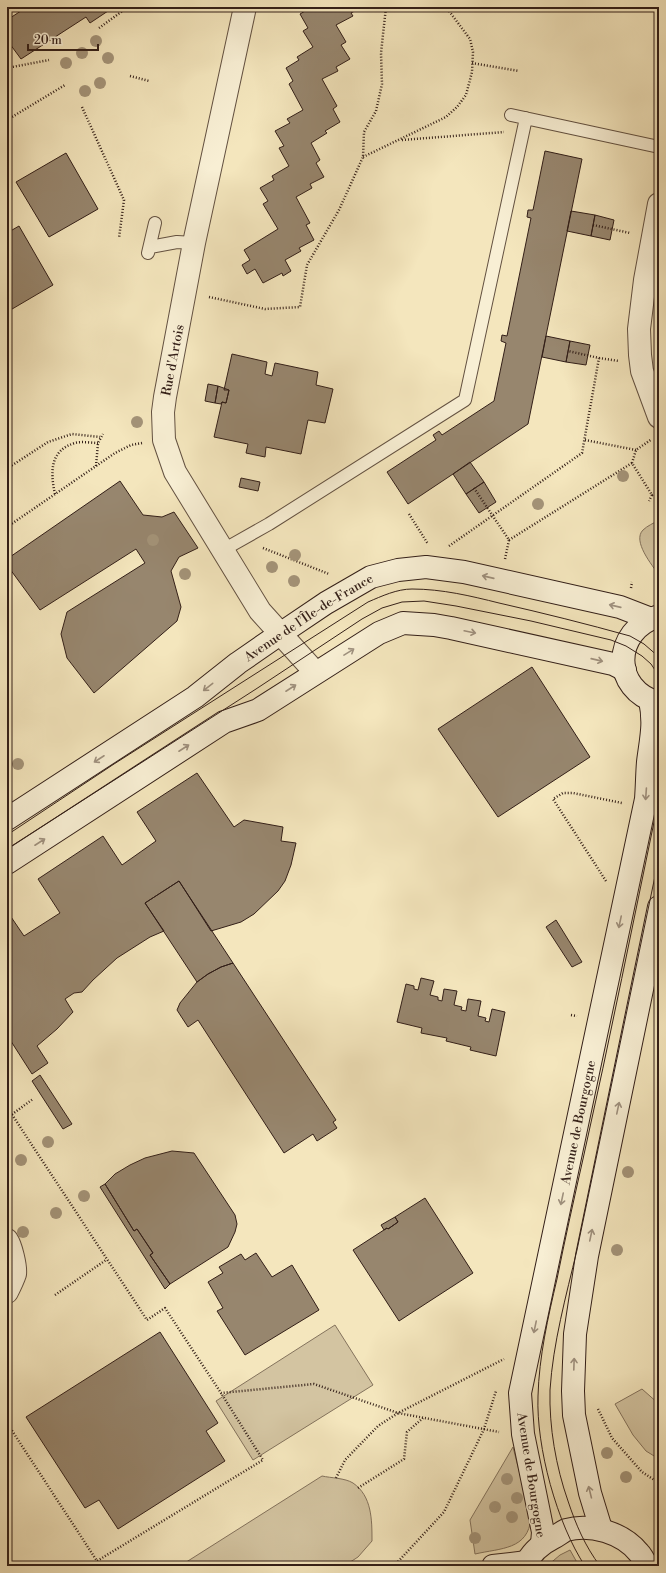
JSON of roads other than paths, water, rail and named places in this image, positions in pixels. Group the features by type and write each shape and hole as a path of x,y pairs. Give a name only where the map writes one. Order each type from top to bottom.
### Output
{"street":[{"name":"Rue d'Artois","path":"245,7 194,243 165,397 163,412 164,440 175,472 260,611 315,672"},
{"path":"659,204 652,282 638,329 642,371 659,417"},
{"name":"Avenue de l’Île-de-France","path":"7,818 195,697 238,663 326,603 371,577 398,570 426,567 464,572 620,607 655,618"},
{"path":"655,618 644,622 630,636 623,657 624,670 636,691 655,701"},
{"path":"7,863 224,722 258,710 315,672 379,633 403,623 440,626 613,664 624,670"},
{"name":"Avenue de Bourgogne","path":"542,1544 543,1532 523,1434 520,1392 646,799 648,763 655,701"},
{"path":"601,1529 590,1493 574,1415 572,1391 575,1334 586,1256 659,909"},
{"path":"7,1240 10,1245 15,1272 12,1284 7,1292"},
{"path":"493,1566 526,1564 542,1544 566,1530 589,1528 601,1529 622,1538 639,1553 647,1566"}],"lane":[{"path":"511,115 659,147"},
{"path":"223,550 242,540 465,400 526,118"},
{"path":"155,223 149,251 177,242 194,243"}],"tram line":[{"path":"7,835 114,764 368,602 384,595 406,589 423,589 456,593 630,636 644,644 659,657"},
{"path":"7,849 362,619 382,608 402,602 424,601 456,606 531,621 611,640 626,646 642,656 651,664 659,676"},
{"path":"585,1566 566,1529 550,1484 538,1416 540,1367 547,1322 603,1069 659,798"},
{"path":"600,1566 581,1535 560,1475 552,1432 550,1390 560,1320 577,1250 659,857"}]}
